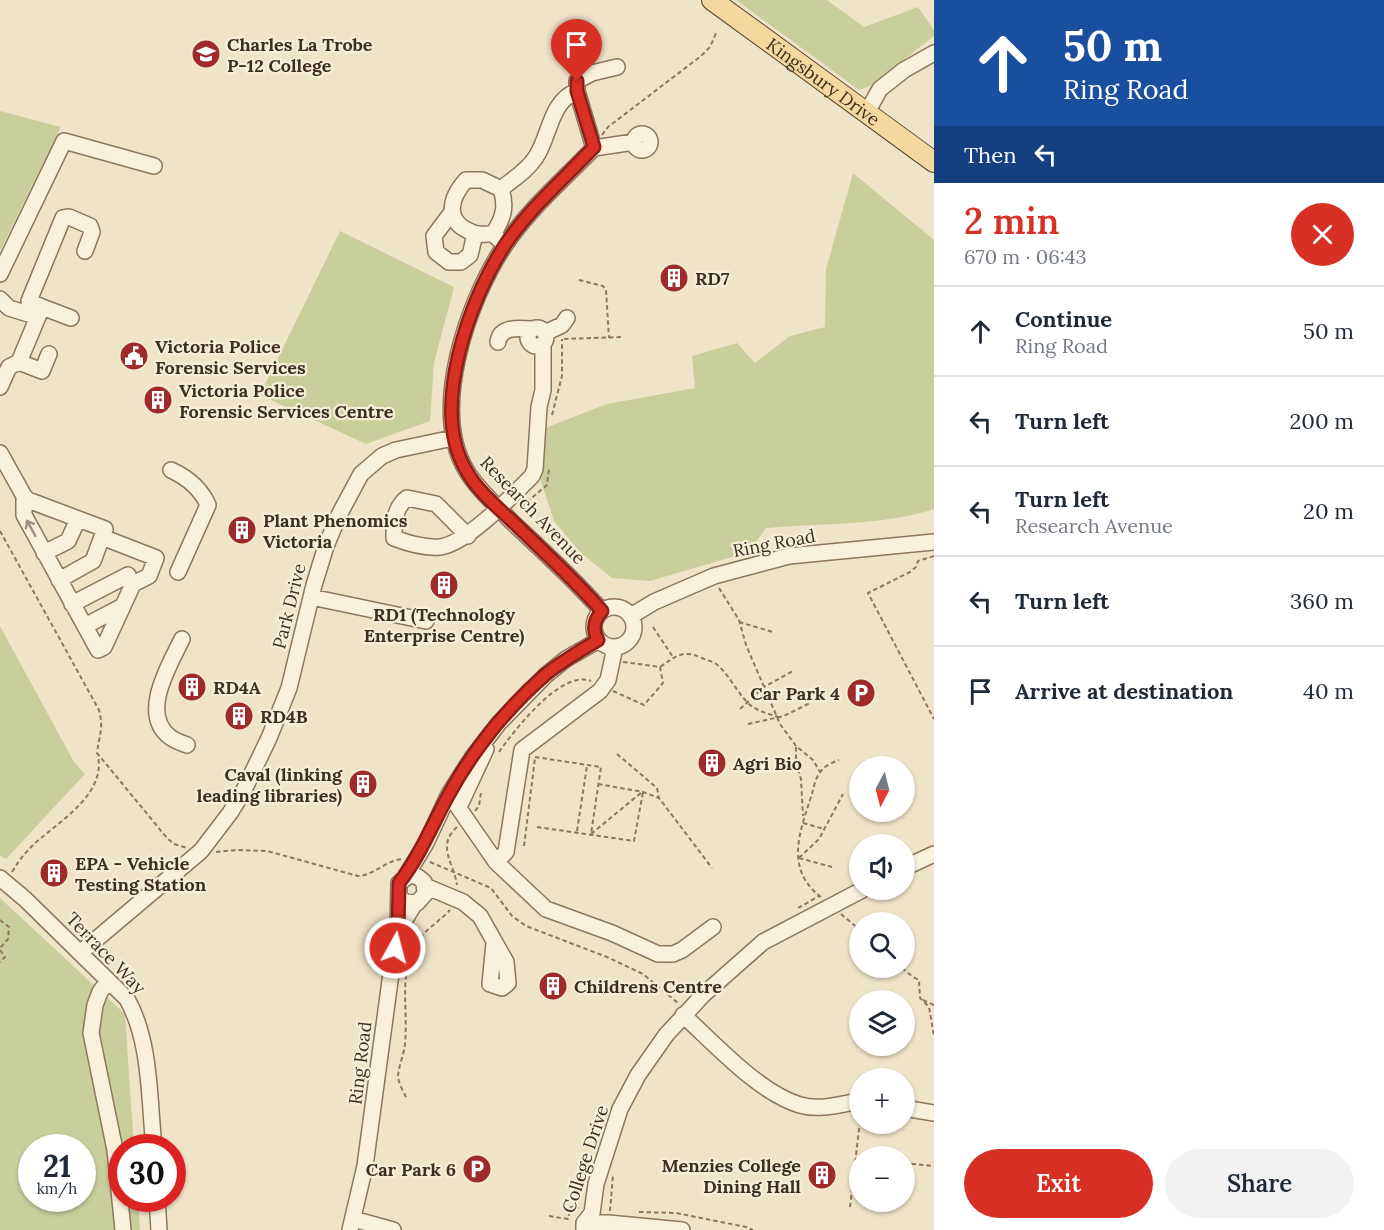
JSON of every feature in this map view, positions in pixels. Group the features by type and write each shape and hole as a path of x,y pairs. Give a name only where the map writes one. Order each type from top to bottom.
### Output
{"main road":[{"name":"Kingsbury Drive","path":"712,0 934,162"}],"street":[{"path":"867,112 880,89 904,70 934,53"},
{"path":"617,68 592,73 577,81 577,91 594,147 634,142"},
{"path":"501,189 521,174 536,157 553,115 567,94 577,91"},
{"path":"0,274 64,141 154,166"},
{"name":"Research Avenue","path":"594,147 521,224 505,245 480,291 460,348 452,401 453,438 467,472 495,504 602,611"},
{"path":"493,234 504,218 505,200 501,189 482,180 466,180 452,202 452,212 459,225 475,234 493,234 505,245"},
{"path":"452,212 434,236 436,252 449,262 462,262 470,255 475,234"},
{"path":"40,312 30,302 63,218 69,217 90,226 92,232 85,251"},
{"path":"0,299 9,308 71,318"},
{"path":"0,387 10,363 40,312"},
{"path":"498,342 505,330 540,338 562,325 567,318"},
{"path":"461,536 495,504 530,458 531,405 540,338"},
{"path":"10,363 42,371 48,354"},
{"name":"Park Drive","path":"80,953 201,851 230,813 269,738 289,688 311,597 332,532 352,487 361,474 382,456 396,450 453,438"},
{"path":"0,453 24,496 35,503 105,529 93,561 59,580"},
{"path":"153,565 177,574 208,505 202,494 186,479 171,470"},
{"path":"24,496 24,515 98,650 104,647 123,606 130,579 123,567 128,555"},
{"path":"45,553 68,541 78,519"},
{"path":"72,604 130,579 149,576 156,558 102,537"},
{"name":"Ring Road","path":"631,616 654,602 712,576 789,556 934,542"},
{"path":"311,597 426,621"},
{"path":"85,626 123,606"},
{"path":"614,607 621,608 631,616 635,627 634,634 626,644 615,647 598,640 595,634 595,621 602,611 614,607"},
{"path":"182,639 159,690 157,709 165,732 187,746"},
{"name":"Ring Road","path":"351,1224 372,1123 398,931 398,887 426,843 449,794 492,732 546,675 566,659 598,640"},
{"path":"496,862 506,852 522,750 600,691 608,680 615,647"},
{"path":"463,813 492,732"},
{"path":"449,794 496,862 546,909 612,933 652,952 666,954 689,947 713,927"},
{"name":"Ring Road","path":"398,931 421,893 426,843"},
{"path":"915,863 934,854"},
{"path":"406,876 414,875 421,893"},
{"name":"Terrace Way","path":"3,881 25,899 127,999 139,1023 153,1134"},
{"path":"399,896 405,902 421,893 455,898 469,905 480,916 494,943"},
{"name":"College Drive","path":"584,1226 592,1213 596,1184 620,1109 638,1075 666,1035 717,981 763,942 849,897"},
{"path":"108,981 95,1005 91,1033 115,1150 123,1230"},
{"path":"683,1015 774,1093 800,1105 813,1107 849,1103"},
{"path":"915,1110 934,1113"},
{"path":"158,1212 159,1230"},
{"path":"584,1226 608,1223 682,1230"},
{"path":"351,1224 393,1230"}],"path":[{"path":"594,147 608,127 701,56 710,46 717,31"},
{"path":"579,280 603,286 606,290 609,338"},
{"path":"540,338 621,337"},
{"path":"0,531 99,710 102,721 97,753 98,774 86,796 70,815 31,847 3,881"},
{"path":"934,556 918,561 916,567 910,572 868,593 934,719"},
{"path":"712,576 740,622 746,645 778,717 796,746 805,752 820,772"},
{"path":"740,622 773,632"},
{"path":"653,627 674,658"},
{"path":"622,662 660,667 686,653 714,663 728,676 747,702 757,710 778,717"},
{"path":"613,691 644,705 663,683 660,667"},
{"path":"740,709 764,687 794,671"},
{"path":"495,759 524,718 553,693 578,678 589,680 595,685"},
{"path":"748,724 789,714 810,703"},
{"path":"796,746 796,763 801,779 803,821"},
{"path":"97,753 167,838 181,846 201,851 267,851 358,876 367,875 394,860 409,859"},
{"path":"617,754 657,788 659,798 712,868"},
{"path":"524,846 535,757 601,767 591,834"},
{"path":"799,858 798,844 814,783 823,768 839,760"},
{"path":"577,831 587,765"},
{"path":"598,784 643,792 659,798"},
{"path":"406,1097 398,1078 405,1045 406,972 412,951 420,936 449,912 455,898 458,889 447,855 447,846 451,833 463,813 479,807 481,788"},
{"path":"591,834 643,792"},
{"path":"537,827 634,840 643,792"},
{"path":"799,858 819,839 843,794"},
{"path":"803,821 825,829"},
{"path":"799,858 831,867"},
{"path":"430,862 491,888 512,916 526,927 607,957 643,974 681,1006 683,1015"},
{"path":"0,920 9,927 9,939 0,949 5,957 0,962"},
{"path":"915,978 919,980 920,998 929,1007 934,1036"},
{"path":"920,998 934,1005"},
{"path":"915,1164 934,1166"}],"green space":[{"path":"736,0 827,0 864,27 918,7 934,30 934,36 870,86 859,90"},
{"path":"0,111 61,127 0,251"},
{"path":"853,173 934,240 934,509 872,521 766,528 749,552 650,581 612,578 580,552 554,521 532,454 545,428 607,404 695,388 692,356 737,343 755,363 790,336 825,327 826,269"},
{"path":"340,231 454,287 434,363 430,421 366,444 260,395"},
{"path":"0,626 74,762 85,774 6,859 0,856"},
{"path":"0,898 125,1014 133,1134 108,1134 108,1212 139,1212 140,1230 0,1230"}],"place":[{"name":"Charles La Trobe P-12 College","path":"206,54"},
{"name":"RD7","path":"674,278"},
{"name":"Victoria Police Forensic Services","path":"134,356"},
{"name":"Victoria Police Forensic Services Centre","path":"158,400"},
{"name":"Plant Phenomics Victoria","path":"242,530"},
{"name":"RD1 (Technology Enterprise Centre)","path":"444,585"},
{"name":"RD4A","path":"192,687"},
{"name":"Car Park 4","path":"861,693"},
{"name":"RD4B","path":"239,716"},
{"name":"Agri Bio","path":"712,763"},
{"name":"Caval (linking leading libraries)","path":"363,784"},
{"name":"EPA - Vehicle Testing Station","path":"54,873"},
{"name":"Childrens Centre","path":"553,986"},
{"name":"Car Park 6","path":"477,1169"},
{"name":"Menzies College Dining Hall","path":"822,1175"}],"route":[{"path":"395,948 398,931 399,883 406,876 426,843 449,794 472,758 499,723 546,675 566,659 598,640 594,628 595,621 602,611 498,507 467,472 456,449 452,420 454,382 460,348 471,311 480,291 505,245 521,224 594,147 577,91 577,81"}]}
